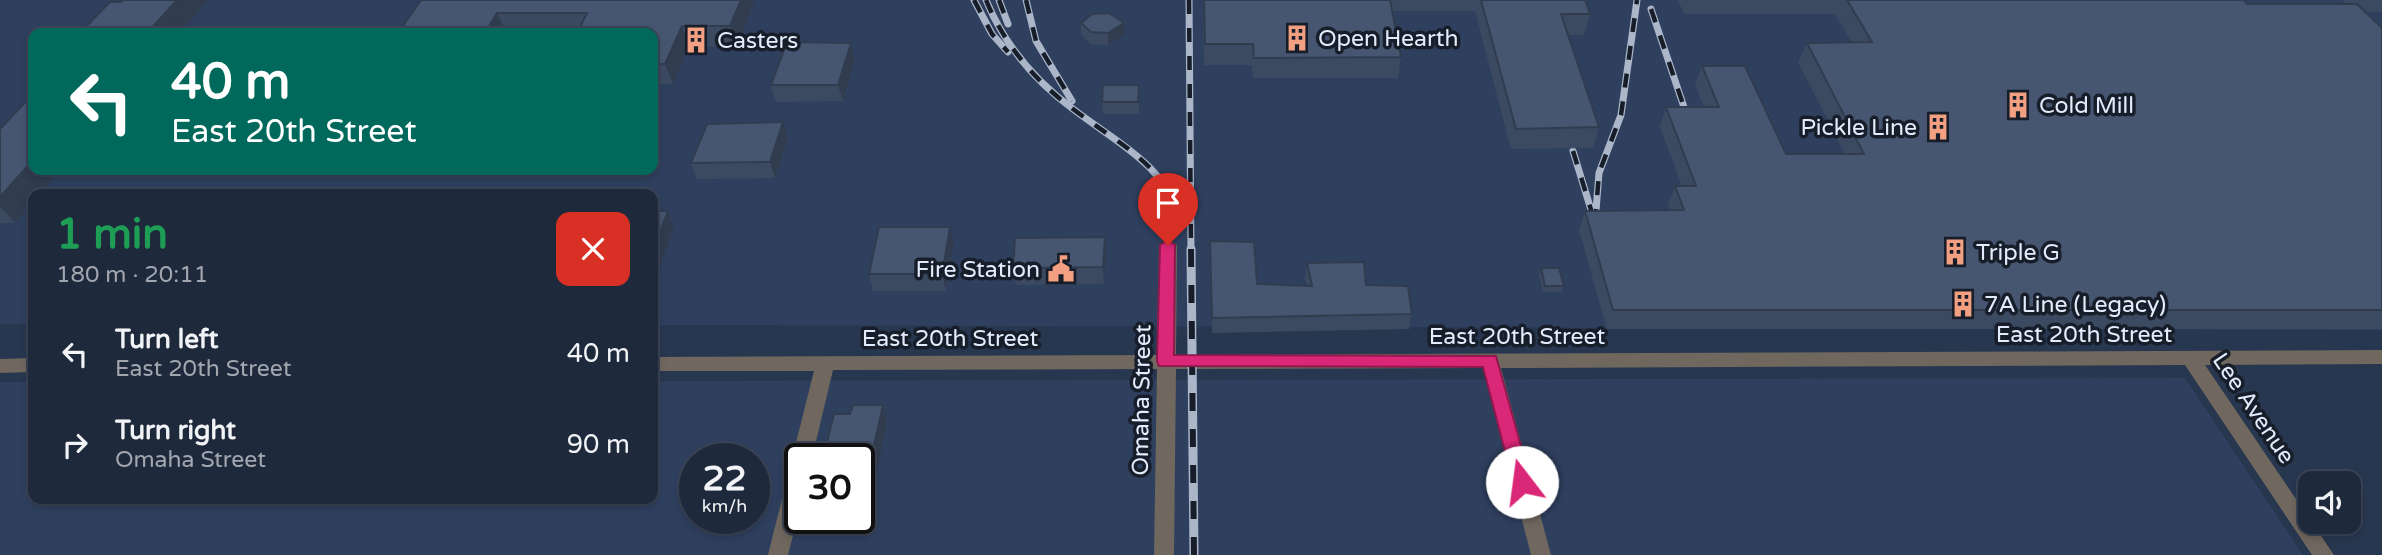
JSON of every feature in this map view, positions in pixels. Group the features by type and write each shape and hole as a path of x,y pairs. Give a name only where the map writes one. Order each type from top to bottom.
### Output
{"street":[{"name":"Omaha Street","path":"1164,555 1168,245"},
{"name":"East 20th Street","path":"658,364 2382,357"},
{"name":"Lee Avenue","path":"2190,358 2324,555"},
{"path":"1490,360 1541,555"},
{"path":"806,443 825,363"},
{"path":"0,366 28,365"},
{"path":"778,555 784,531"}],"shaded area":[{"path":"0,0 2382,0 2382,330 658,325 658,189 28,189 28,324 0,324"},
{"path":"2185,378 2303,555 0,555 0,382 28,382 28,504 658,504 658,381"}],"building":[{"path":"177,0 152,28 85,28 110,2"},
{"path":"421,0 741,0 730,26 682,26 665,64 658,64 658,28 580,28 587,13 497,13 488,28 401,28"},
{"name":"Open Hearth","path":"1204,0 1390,0 1401,57 1254,58 1253,44 1205,44"},
{"path":"1481,0 1585,0 1590,14 1561,14 1599,127 1516,129"},
{"path":"1847,0 2244,0 2247,4 2357,4 2382,28 2382,310 1613,310 1585,211 1684,210 1675,186 1696,186 1666,107 1719,107 1702,66 1745,66 1786,154 1864,154 1807,43 1872,42"},
{"path":"1109,13 1124,23 1108,33 1091,32 1081,23 1092,14"},
{"path":"787,42 851,43 838,85 771,85"},
{"path":"1103,85 1139,85 1138,102 1102,102"},
{"path":"28,99 28,166 0,197 0,129"},
{"path":"783,122 770,162 691,163 707,124"},
{"path":"658,211 668,211 658,237"},
{"path":"879,227 950,227 942,274 869,274"},
{"path":"1105,237 1103,267 1013,268 1015,238"},
{"path":"1210,241 1254,242 1257,284 1312,286 1307,263 1364,262 1366,285 1408,286 1412,314 1212,318"},
{"path":"1541,268 1559,268 1564,286 1545,286"},
{"path":"853,405 883,405 875,443 827,443 834,414 850,414"}],"railway":[{"path":"974,0 992,34 1008,52"},
{"path":"986,0 1011,46 1034,74 1059,98 1138,156 1164,184 1186,222"},
{"path":"999,0 1008,24"},
{"path":"1026,0 1036,41 1072,101"},
{"path":"1189,0 1191,251"},
{"path":"1595,223 1599,173 1621,115 1637,0"},
{"path":"1651,9 1690,125"},
{"path":"1573,151 1592,213"},
{"path":"1191,249 1194,555"}],"place":[{"name":"Open Hearth","path":"1297,38"},
{"name":"Casters","path":"696,40"},
{"name":"Cold Mill","path":"2018,105"},
{"name":"Pickle Line","path":"1938,127"},
{"name":"Triple G","path":"1955,252"},
{"name":"Fire Station","path":"1061,269"},
{"name":"7A Line (Legacy)","path":"1963,304"}],"route":[{"path":"1168,245 1165,361 1490,360 1522,482"}]}
